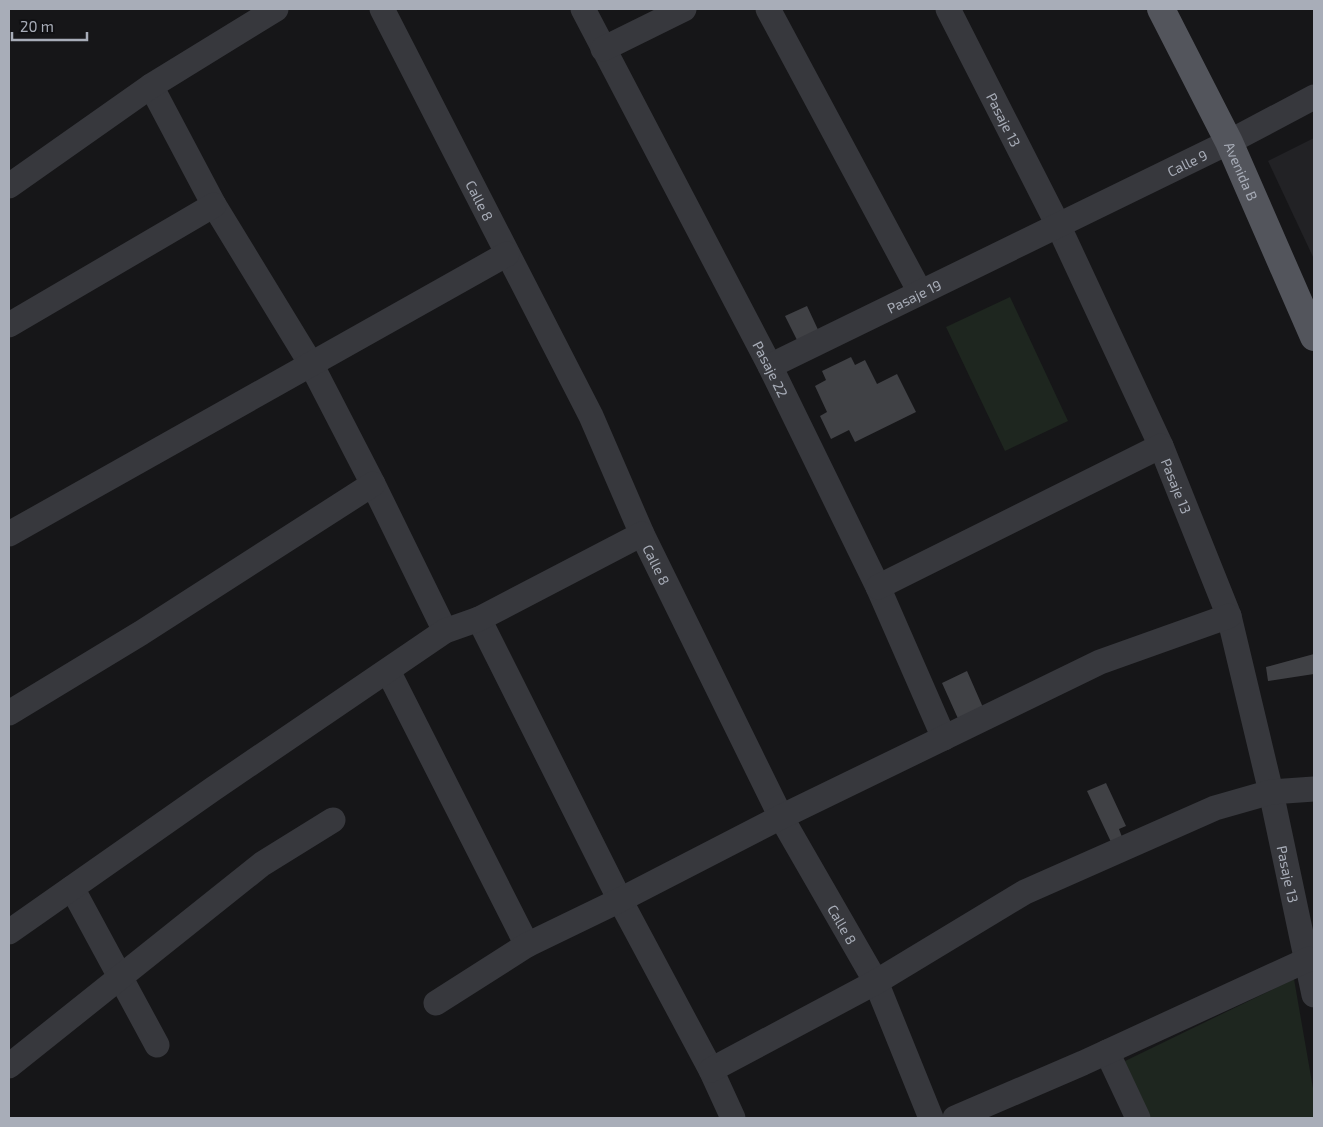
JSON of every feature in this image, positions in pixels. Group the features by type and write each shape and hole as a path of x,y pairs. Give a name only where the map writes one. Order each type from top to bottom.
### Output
{"main road":[{"name":"Avenida B","path":"1161,9 1229,142 1314,337"}],"street":[{"path":"9,186 151,86 276,9"},
{"name":"Calle 8","path":"382,9 591,416 642,534 781,817 876,982 932,1118"},
{"name":"Pasaje 22","path":"584,9 603,49 770,366 878,588 944,738"},
{"path":"603,49 684,9"},
{"path":"768,9 920,292"},
{"name":"Pasaje 13","path":"948,9 1058,225 1161,446 1229,616 1271,792 1314,994"},
{"path":"151,86 214,206 311,364 374,484 445,631"},
{"name":"Calle 9","path":"1058,225 1229,142 1314,97"},
{"path":"9,325 214,206"},
{"name":"Pasaje 19","path":"770,366 1058,225"},
{"path":"9,534 507,254"},
{"path":"878,588 1161,446"},
{"path":"9,713 141,633 374,484"},
{"path":"9,932 213,789 445,631 479,619 642,534"},
{"path":"436,1003 527,945 620,900 781,817 1100,662 1229,616"},
{"path":"479,619 620,900 711,1070 733,1118"},
{"path":"388,671 527,945"},
{"path":"711,1070 876,982 1025,892 1215,808 1271,792 1314,788"},
{"path":"9,1066 262,864 333,820"},
{"path":"72,888 158,1046"},
{"path":"955,1118 1107,1052 1308,960"},
{"path":"1107,1052 1138,1118"}],"shaded area":[{"path":"1314,138 1314,259 1268,161"},
{"path":"1010,297 1068,421 1005,451 946,327"},
{"path":"1294,979 1314,1094 1314,1118 1148,1118 1123,1062"}],"building":[{"path":"807,306 820,334 799,344 785,316"},
{"path":"851,357 855,365 865,360 877,384 897,374 916,412 855,442 849,430 831,439 820,416 827,412 815,386 826,380 822,371"},
{"path":"1314,654 1314,674 1268,681 1266,667"},
{"path":"967,671 985,712 960,723 942,683"},
{"path":"1106,783 1126,826 1119,829 1122,837 1111,842 1087,791"}]}
